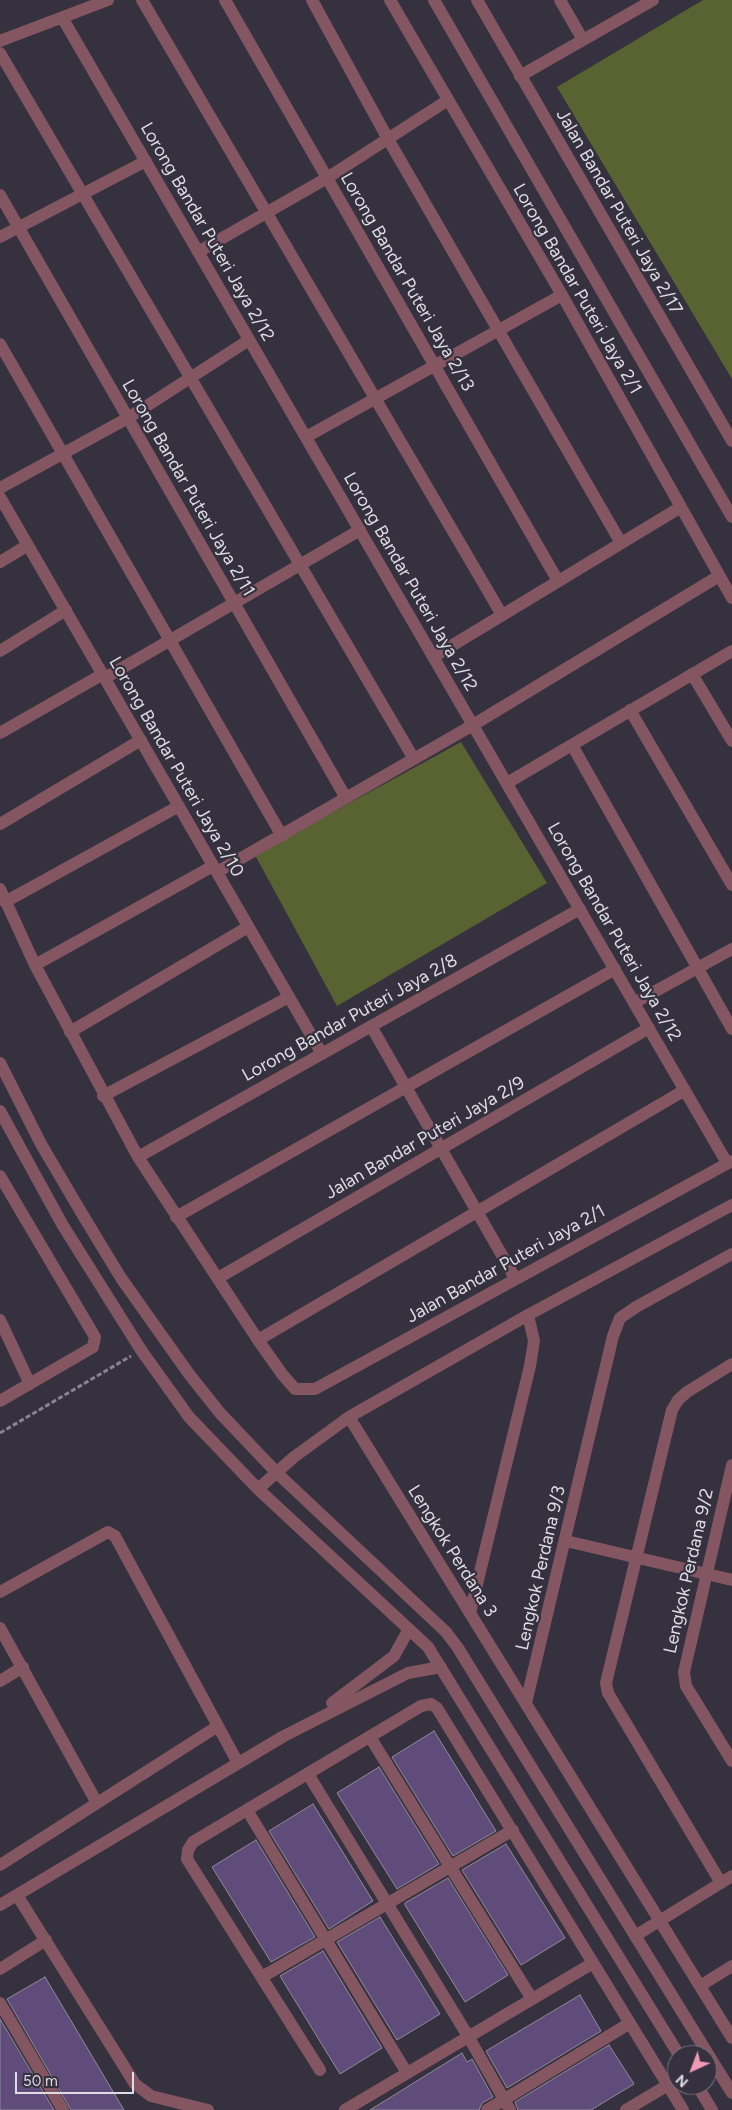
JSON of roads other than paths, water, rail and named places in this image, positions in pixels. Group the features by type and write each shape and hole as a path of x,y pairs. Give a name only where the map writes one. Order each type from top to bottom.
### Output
{"street":[{"path":"0,42 108,0"},
{"path":"142,0 502,615"},
{"name":"Lorong Bandar Puteri Jaya 2/13","path":"225,0 558,581"},
{"path":"312,0 388,139 621,544"},
{"name":"Lorong Bandar Puteri Jaya 2/1","path":"390,0 562,295 732,598"},
{"path":"434,0 732,517"},
{"name":"Jalan Bandar Puteri Jaya 2/17","path":"477,0 732,441"},
{"path":"560,0 583,40"},
{"path":"520,76 648,1"},
{"name":"Lorong Bandar Puteri Jaya 2/12","path":"63,19 685,1090 730,1162"},
{"path":"0,53 414,759"},
{"path":"198,252 327,178 448,100"},
{"path":"0,237 146,161"},
{"name":"Lorong Bandar Puteri Jaya 2/11","path":"0,195 346,798"},
{"path":"306,437 562,295"},
{"path":"0,488 128,418 249,340"},
{"path":"0,344 282,836"},
{"name":"Lorong Bandar Puteri Jaya 2/10","path":"0,497 322,1054"},
{"path":"433,657 681,508"},
{"path":"0,732 170,640 360,530"},
{"path":"0,562 28,545"},
{"path":"34,965 215,869 282,836 473,725 719,576"},
{"path":"0,651 66,610"},
{"path":"507,783 732,651"},
{"path":"692,674 732,741"},
{"path":"630,710 732,885"},
{"path":"0,824 140,740"},
{"path":"572,745 696,968 732,1028"},
{"path":"5,902 178,806"},
{"path":"0,889 34,965 103,1096 138,1157 258,1340 685,1090"},
{"name":"Lorong Bandar Puteri Jaya 2/8","path":"138,1157 580,909"},
{"path":"70,1032 248,927"},
{"path":"634,1002 732,948"},
{"path":"176,1216 615,969"},
{"path":"103,1096 289,997"},
{"path":"371,1026 515,1278"},
{"name":"Jalan Bandar Puteri Jaya 2/9","path":"218,1278 649,1028"},
{"path":"0,1063 41,1144 121,1278 162,1338 214,1405 276,1473 446,1632 732,2093"},
{"path":"0,1111 62,1224 141,1350 189,1417 258,1489 428,1647 673,2045"},
{"name":"Jalan Bandar Puteri Jaya 2/1","path":"258,1340 295,1389 315,1389 730,1162"},
{"path":"0,1176 95,1337 93,1347 0,1401"},
{"path":"258,1489 349,1417 528,1315 732,1205"},
{"name":"Lengkok Perdana 9/3","path":"526,1703 613,1336 620,1318 636,1307 732,1254"},
{"path":"470,1613 530,1366 534,1341 528,1315"},
{"path":"0,1320 30,1384"},
{"path":"721,1883 608,1694 606,1683 672,1410 678,1400 688,1392 732,1364"},
{"name":"Lengkok Perdana 3","path":"349,1417 526,1703"},
{"name":"Lengkok Perdana 9/2","path":"732,1465 684,1672 686,1686 732,1761"},
{"path":"0,1592 108,1532 115,1536 238,1763"},
{"path":"566,1540 732,1580"},
{"path":"0,1628 97,1803"},
{"path":"284,1736 365,1680 394,1656 409,1629"},
{"path":"0,1681 23,1667"},
{"path":"0,1905 284,1736 408,1673 441,1667"},
{"path":"526,1703 732,2038"},
{"path":"320,2070 187,1860 188,1850 194,1842 247,1810 421,1706 431,1704 437,1708 513,1830 667,2083"},
{"path":"0,1865 218,1726"},
{"path":"370,1737 532,1999"},
{"path":"308,1774 468,2036 507,2105"},
{"path":"247,1810 408,2073"},
{"path":"262,1978 327,1942 513,1830"},
{"path":"635,1936 732,1876"},
{"path":"18,1895 135,2084 151,2096 208,2110"},
{"path":"0,1968 46,1940"},
{"path":"345,2110 593,1963"},
{"path":"700,1986 732,1966"},
{"path":"0,2003 63,2110"},
{"path":"486,2110 507,2105 630,2023"},
{"path":"626,2110 667,2086"},
{"path":"674,2095 683,2110"},
{"path":"703,2095 712,2110"}]}
